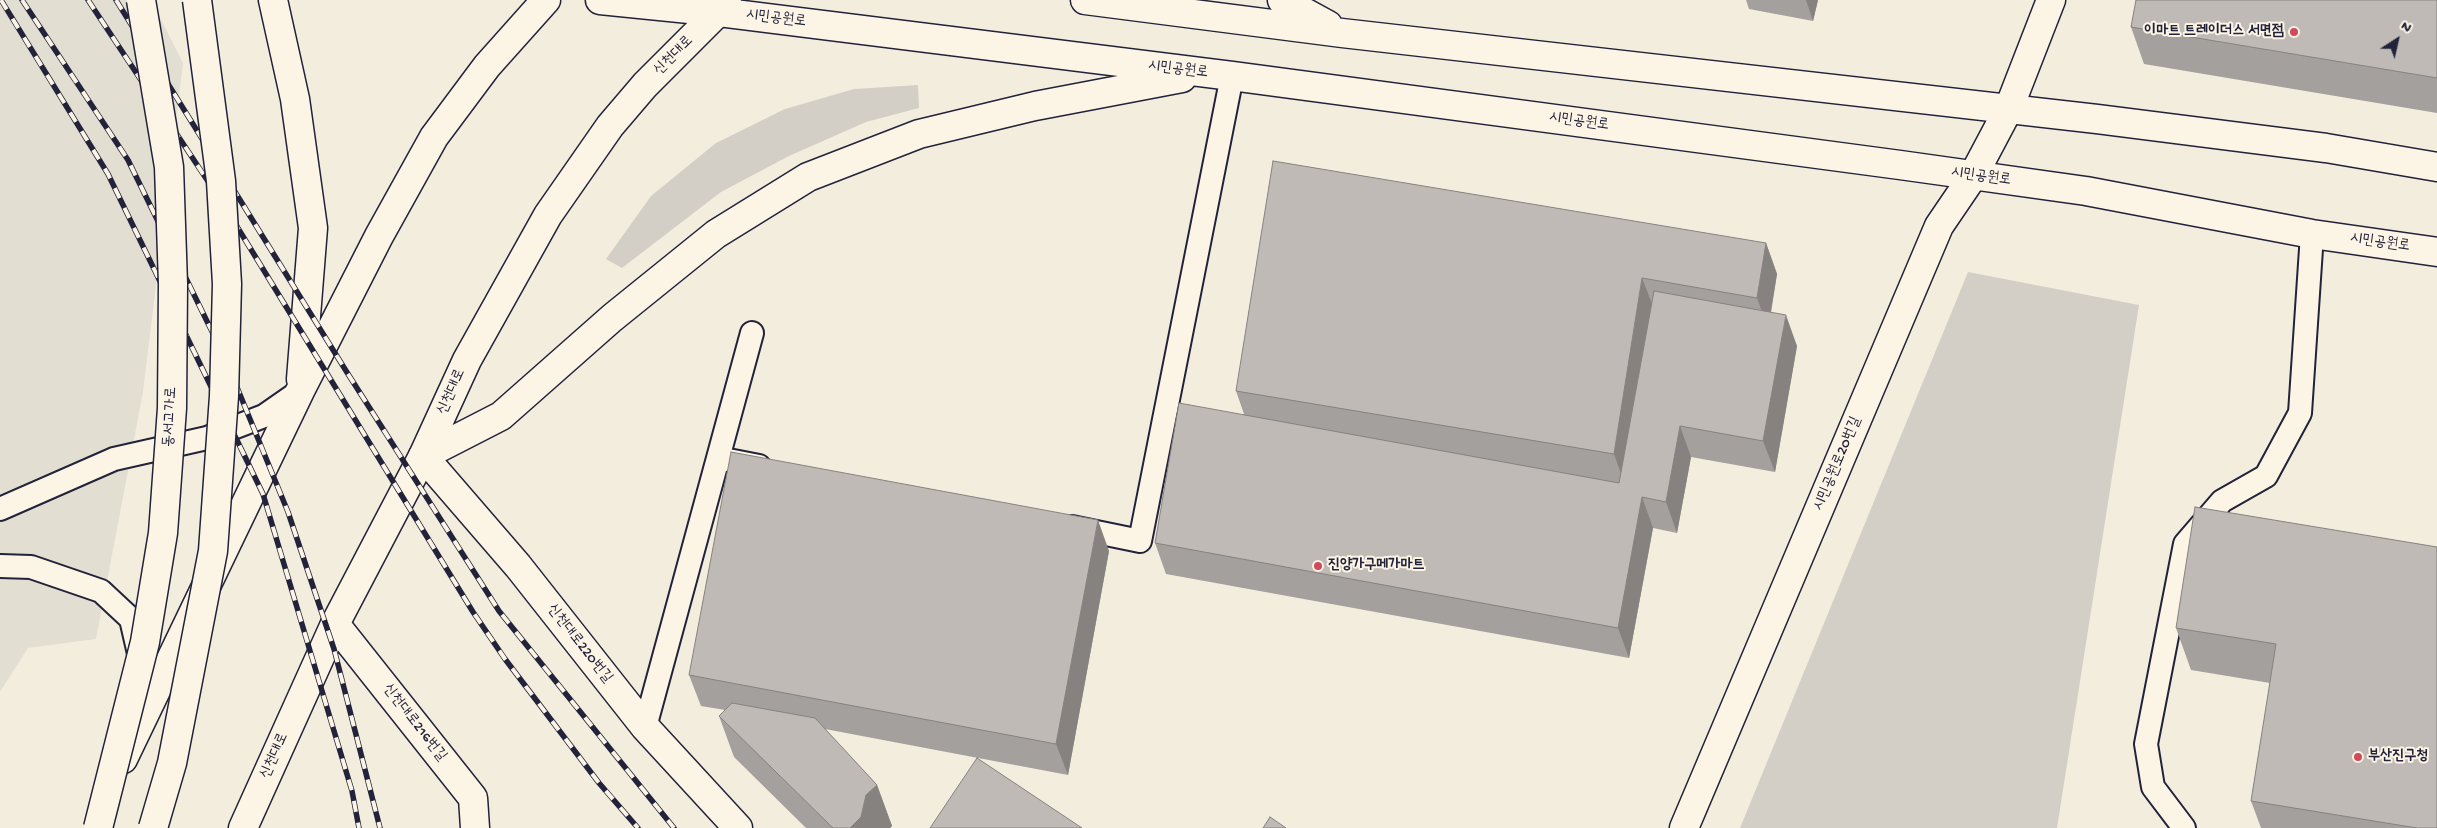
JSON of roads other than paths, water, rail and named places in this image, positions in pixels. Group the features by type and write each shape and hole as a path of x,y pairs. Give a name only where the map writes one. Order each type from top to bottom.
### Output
{"main road":[{"name":"동서고가로","path":"98,828 145,642 163,533 172,408 173,284 169,168 141,0"},
{"path":"152,828 172,763 213,551 224,396 227,284 221,181 197,0"},
{"path":"273,0 295,99 313,228 300,391"},
{"path":"90,828 150,699 378,236 434,137 487,66 546,0"},
{"name":"시민공원로","path":"600,0 725,6 1219,75 2086,191 2312,234 2437,252"},
{"path":"1085,0 1342,33 2009,108 2326,148 2437,167"},
{"path":"1282,0 1342,33"},
{"name":"시민공원로20번길","path":"1684,828 1939,226 1974,176 2009,108 2051,0"},
{"name":"신천대로","path":"243,828 335,624 424,456 467,360 548,215 610,126 645,85 725,6"},
{"path":"424,456 502,416 612,318 716,234 808,177 919,134 1035,106 1219,75"},
{"name":"신천대로220번길","path":"424,456 518,566 645,727 738,828"},
{"name":"신천대로216번길","path":"335,624 473,798 475,828"}],"lane":[{"path":"1054,524 1140,541 1219,75"},
{"path":"2184,828 2153,787 2146,744 2185,544 2222,501 2266,476 2300,413 2312,234"},
{"path":"645,727 752,333"},
{"path":"0,509 114,459 207,438 264,416 300,391"},
{"path":"718,458 776,470"},
{"path":"0,566 31,567 101,591 131,619 150,699"}],"railway":[{"path":"1,0 108,174 263,494 352,791 359,828"},
{"path":"22,0 128,160 225,358 288,512 334,649 380,828"},
{"path":"88,0 225,207 473,612 505,659 599,783 638,828"},
{"path":"116,0 348,374 499,611 674,828"}],"place":[{"name":"이마트 트레이더스 서면점","path":"2294,32"},
{"name":"진양가구메가마트","path":"1318,566"},
{"name":"부산진구청","path":"2358,757"}]}
